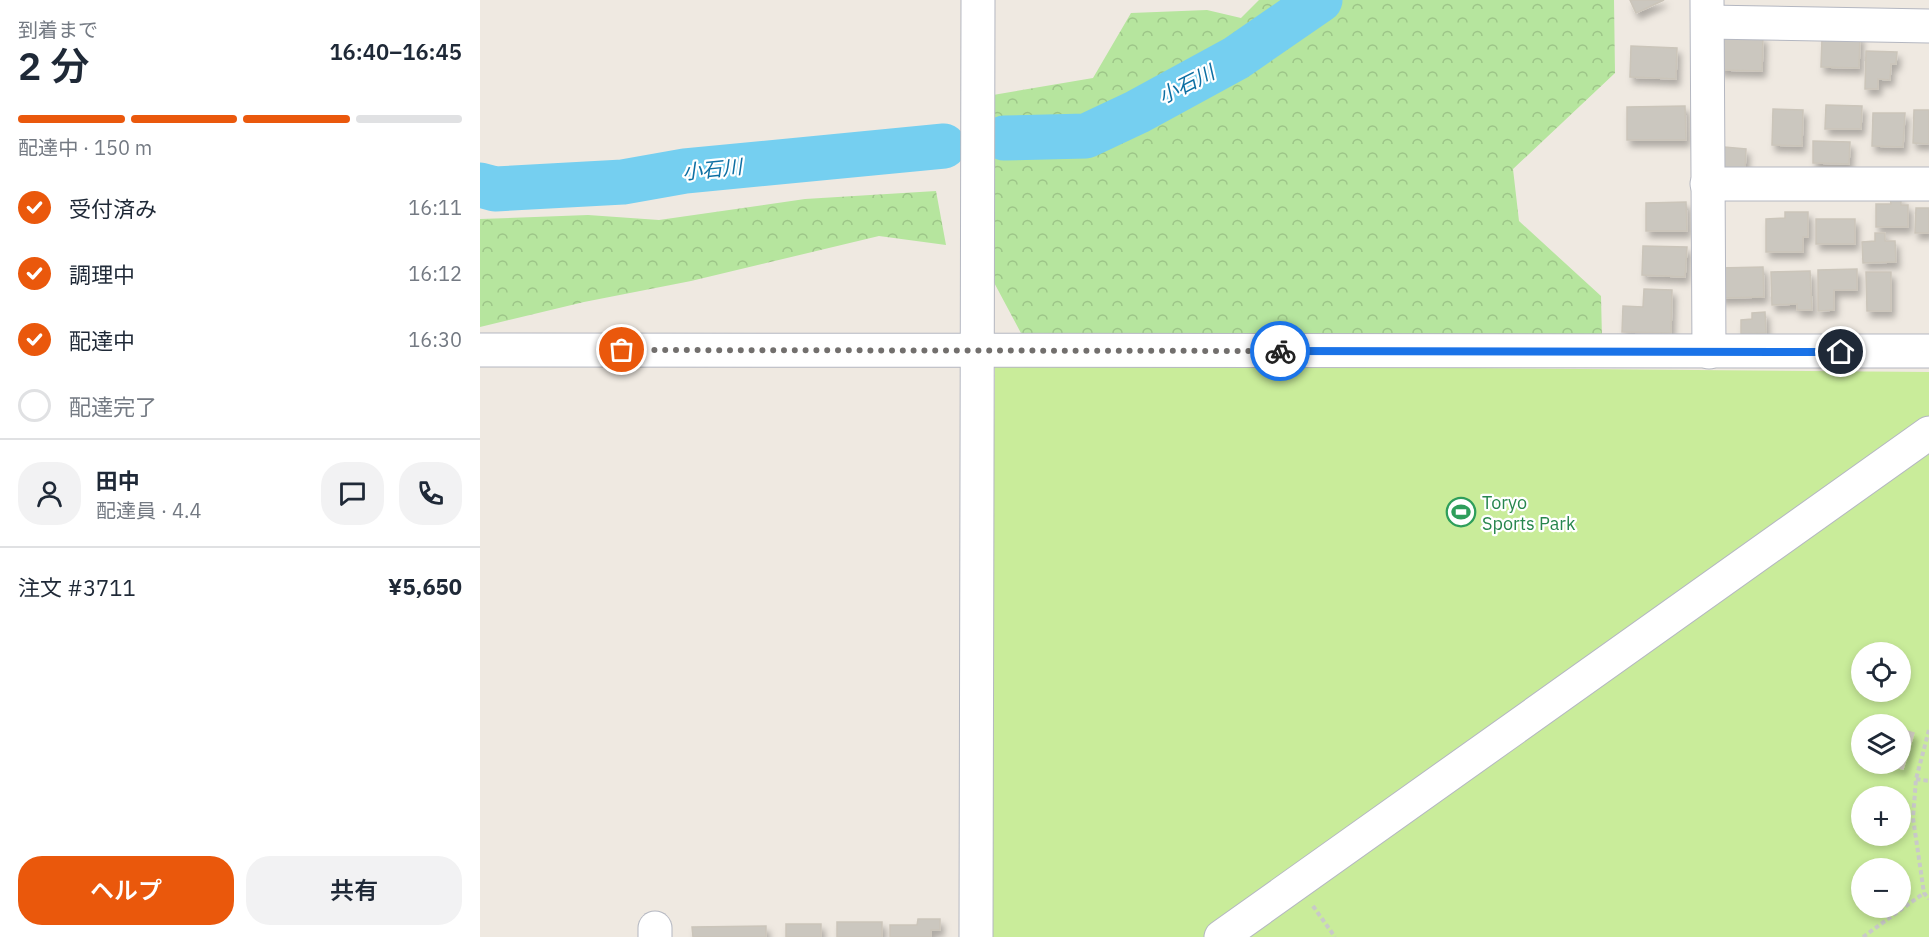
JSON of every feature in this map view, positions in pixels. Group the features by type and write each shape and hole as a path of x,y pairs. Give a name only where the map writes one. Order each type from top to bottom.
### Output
{"street":[{"path":"976,937 978,0"},
{"path":"1709,352 1707,11 1929,26"},
{"path":"1707,184 1929,184"},
{"path":"480,350 1929,351"},
{"path":"1221,937 1929,434"}],"path":[{"path":"1929,730 1916,779 1913,818 1924,893 1929,899"},
{"path":"1916,779 1929,781"},
{"path":"1296,882 1335,937"},
{"path":"1865,936 1924,893"}],"green space":[{"path":"1259,0 1614,0 1615,73 1513,169 1519,221 1601,296 1602,339 1022,335 990,275 993,95 1093,78 1131,13 1207,10 1241,18"},
{"path":"936,191 946,245 879,236 691,281 584,302 480,327 480,219 588,215 659,220 805,199"},
{"name":"Toryo Sports Park","path":"995,364 1929,372 1929,937 987,937"}],"building":[{"path":"1630,0 1664,0 1636,13"},
{"path":"1860,35 1859,68 1821,67 1822,38"},
{"path":"1720,36 1763,37 1762,71 1719,70"},
{"path":"1631,46 1677,48 1676,79 1630,77"},
{"path":"1866,51 1897,52 1896,64 1891,64 1890,80 1878,79 1878,89 1865,89"},
{"path":"1826,105 1862,106 1861,129 1825,129"},
{"path":"1685,106 1686,140 1627,140 1627,107"},
{"path":"1773,109 1803,110 1802,146 1772,145"},
{"path":"1914,110 1929,110 1929,144 1913,143"},
{"path":"1873,113 1905,113 1903,147 1872,146"},
{"path":"1813,141 1850,142 1849,164 1813,163"},
{"path":"1724,147 1746,149 1745,169 1723,168"},
{"path":"1890,198 1901,198 1901,205 1908,205 1908,227 1876,227 1876,204 1891,204"},
{"path":"1686,202 1687,231 1646,231 1646,203"},
{"path":"1916,208 1929,208 1929,233 1915,233"},
{"path":"1785,212 1808,212 1808,237 1803,237 1803,252 1766,252 1766,219 1785,218"},
{"path":"1816,219 1855,219 1855,244 1816,244"},
{"path":"1875,233 1885,233 1885,241 1895,241 1896,262 1863,263 1862,242 1875,241"},
{"path":"1643,246 1687,247 1685,277 1642,275"},
{"path":"1763,267 1764,297 1720,298 1719,268"},
{"path":"1857,269 1857,290 1834,290 1834,310 1818,311 1818,270"},
{"path":"1810,271 1812,310 1797,310 1797,304 1772,305 1771,272"},
{"path":"1866,272 1891,272 1891,311 1867,311"},
{"path":"1644,289 1672,290 1671,333 1622,332 1623,306 1643,307"},
{"path":"1765,312 1766,333 1741,334 1741,320 1752,319 1752,313"},
{"path":"918,919 940,919 940,930 931,930 931,937 890,937 890,925 917,925"},
{"path":"837,922 882,922 882,937 837,937"},
{"path":"786,924 821,924 821,937 786,937"},
{"path":"766,926 766,937 693,937 692,927"}],"waterway":[{"name":"小石川","path":"1004,138 1086,136 1137,112 1236,58 1320,0"},
{"name":"小石川","path":"480,185 495,189 623,182 685,171 944,146"}],"way so far":[{"path":"622,350 1280,351"}],"place":[{"name":"Toryo Sports Park","path":"1461,512"}],"route":[{"path":"1280,351 1841,352"}]}
